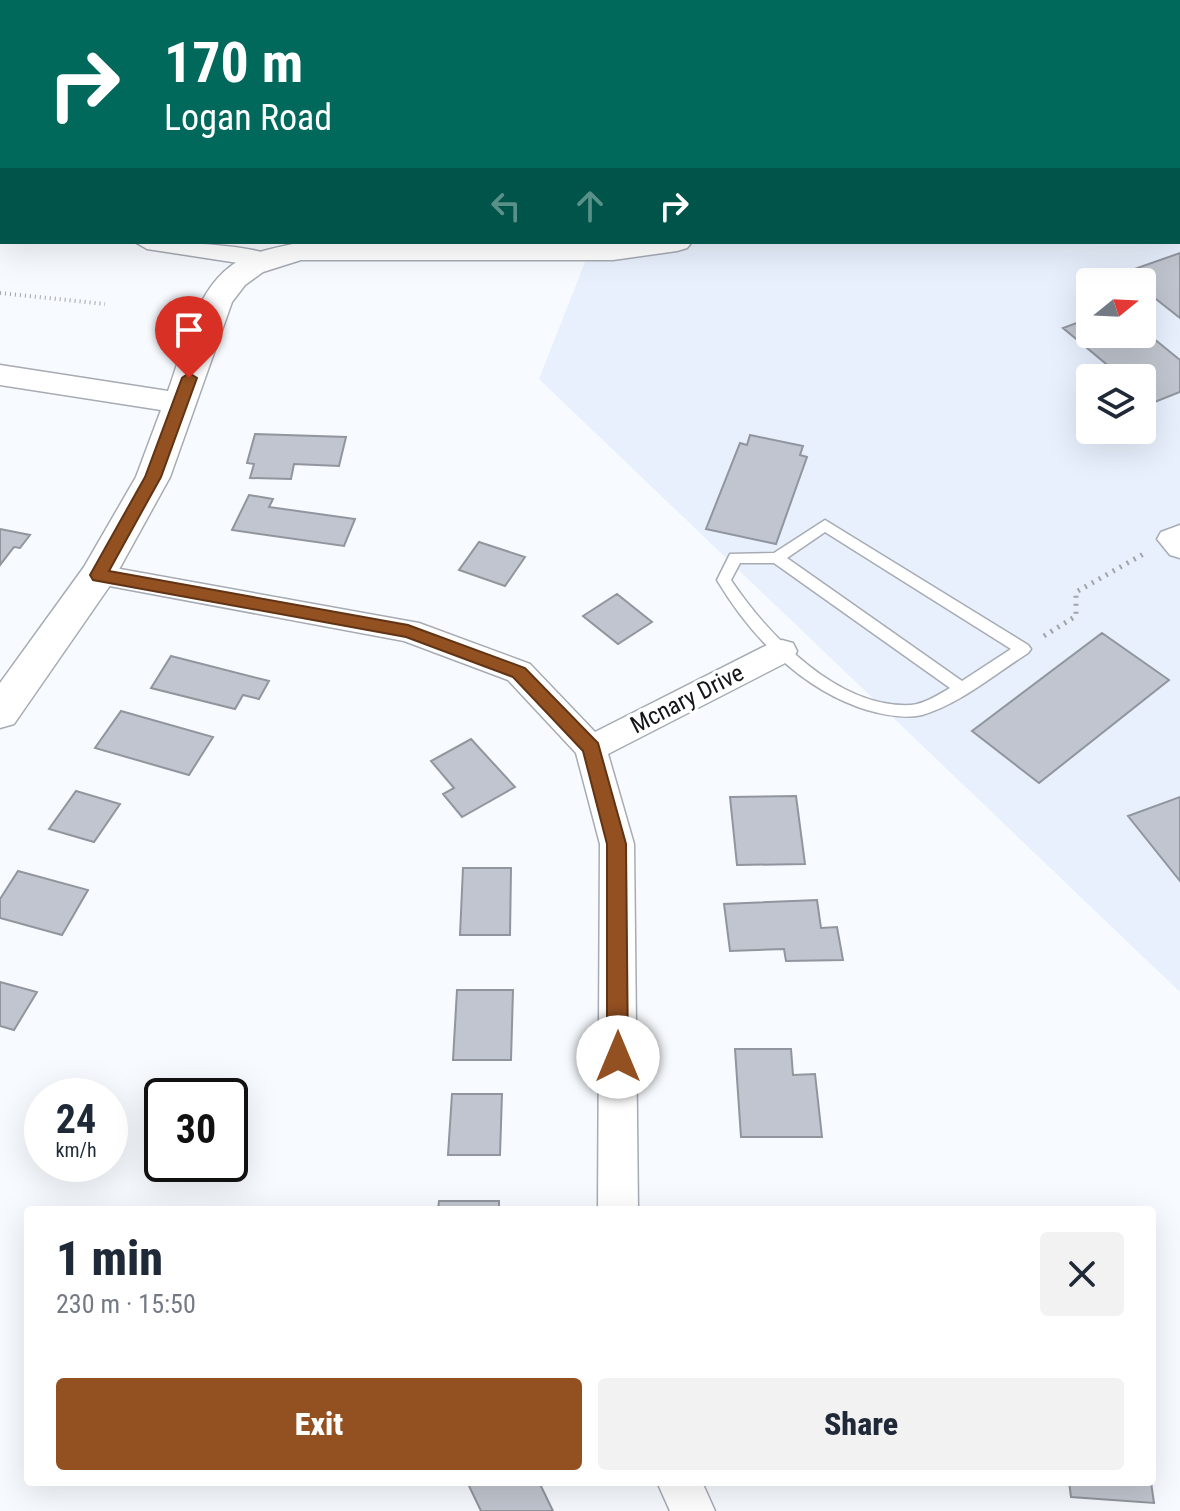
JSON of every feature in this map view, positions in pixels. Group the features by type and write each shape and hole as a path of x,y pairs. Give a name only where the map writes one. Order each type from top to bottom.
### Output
{"street":[{"path":"160,244 265,260"},
{"path":"0,713 98,575 153,477 217,302 233,276 265,260 301,251 613,251 663,244"},
{"path":"0,375 180,403"},
{"path":"98,575 408,631 519,672 591,748 617,844 618,1206"},
{"name":"Mcnary Drive","path":"591,748 782,651"},
{"path":"681,1486 693,1511"}],"lane":[{"path":"825,525 1023,649 961,688 914,712 871,706 834,690 782,651 742,612 724,580 735,558 777,558 825,525"},
{"path":"777,558 961,688"}],"path":[{"path":"0,293 105,304"},
{"path":"1023,649 1076,616 1076,592 1177,541"}],"shaded area":[{"path":"592,244 1180,244 1180,992 539,379"}],"building":[{"path":"1180,253 1180,318 1156,299 1156,268 1137,268"},
{"path":"1076,323 1076,339 1063,328"},
{"path":"1156,340 1180,360 1180,392 1156,401 1156,364 1106,364 1087,348 1156,348"},
{"path":"255,434 346,437 339,466 294,464 291,479 250,478 254,464 247,463"},
{"path":"750,435 803,446 800,455 807,457 776,544 706,529 740,443 747,445"},
{"path":"249,495 273,499 269,507 355,519 344,546 232,530"},
{"path":"0,529 30,535 20,548 14,547 0,565"},
{"path":"479,542 525,557 505,586 459,570"},
{"path":"617,594 652,622 618,644 583,616"},
{"path":"1102,633 1169,680 1039,783 972,731"},
{"path":"171,656 269,681 259,699 243,695 235,709 151,688"},
{"path":"121,711 213,737 189,775 95,748"},
{"path":"471,739 515,787 462,817 443,794 454,788 431,761"},
{"path":"76,791 120,804 94,842 49,829"},
{"path":"796,796 805,864 737,865 730,797"},
{"path":"1180,797 1180,881 1128,816"},
{"path":"463,868 511,868 510,935 460,935"},
{"path":"18,871 88,890 62,935 0,918 0,899"},
{"path":"817,900 821,928 837,927 843,960 786,961 784,949 730,951 724,904"},
{"path":"0,982 37,992 14,1030 0,1026"},
{"path":"457,990 513,990 511,1060 453,1060"},
{"path":"735,1049 791,1049 793,1075 815,1074 822,1137 741,1137"},
{"path":"452,1094 502,1094 500,1155 448,1155"},
{"path":"439,1201 499,1201 499,1206 438,1206"},
{"path":"469,1486 541,1486 553,1511 481,1511"},
{"path":"1070,1486 1152,1486 1154,1503 1071,1497"}],"route":[{"path":"189,378 153,477 98,575 408,631 519,672 591,748 617,844 618,1057"}]}
